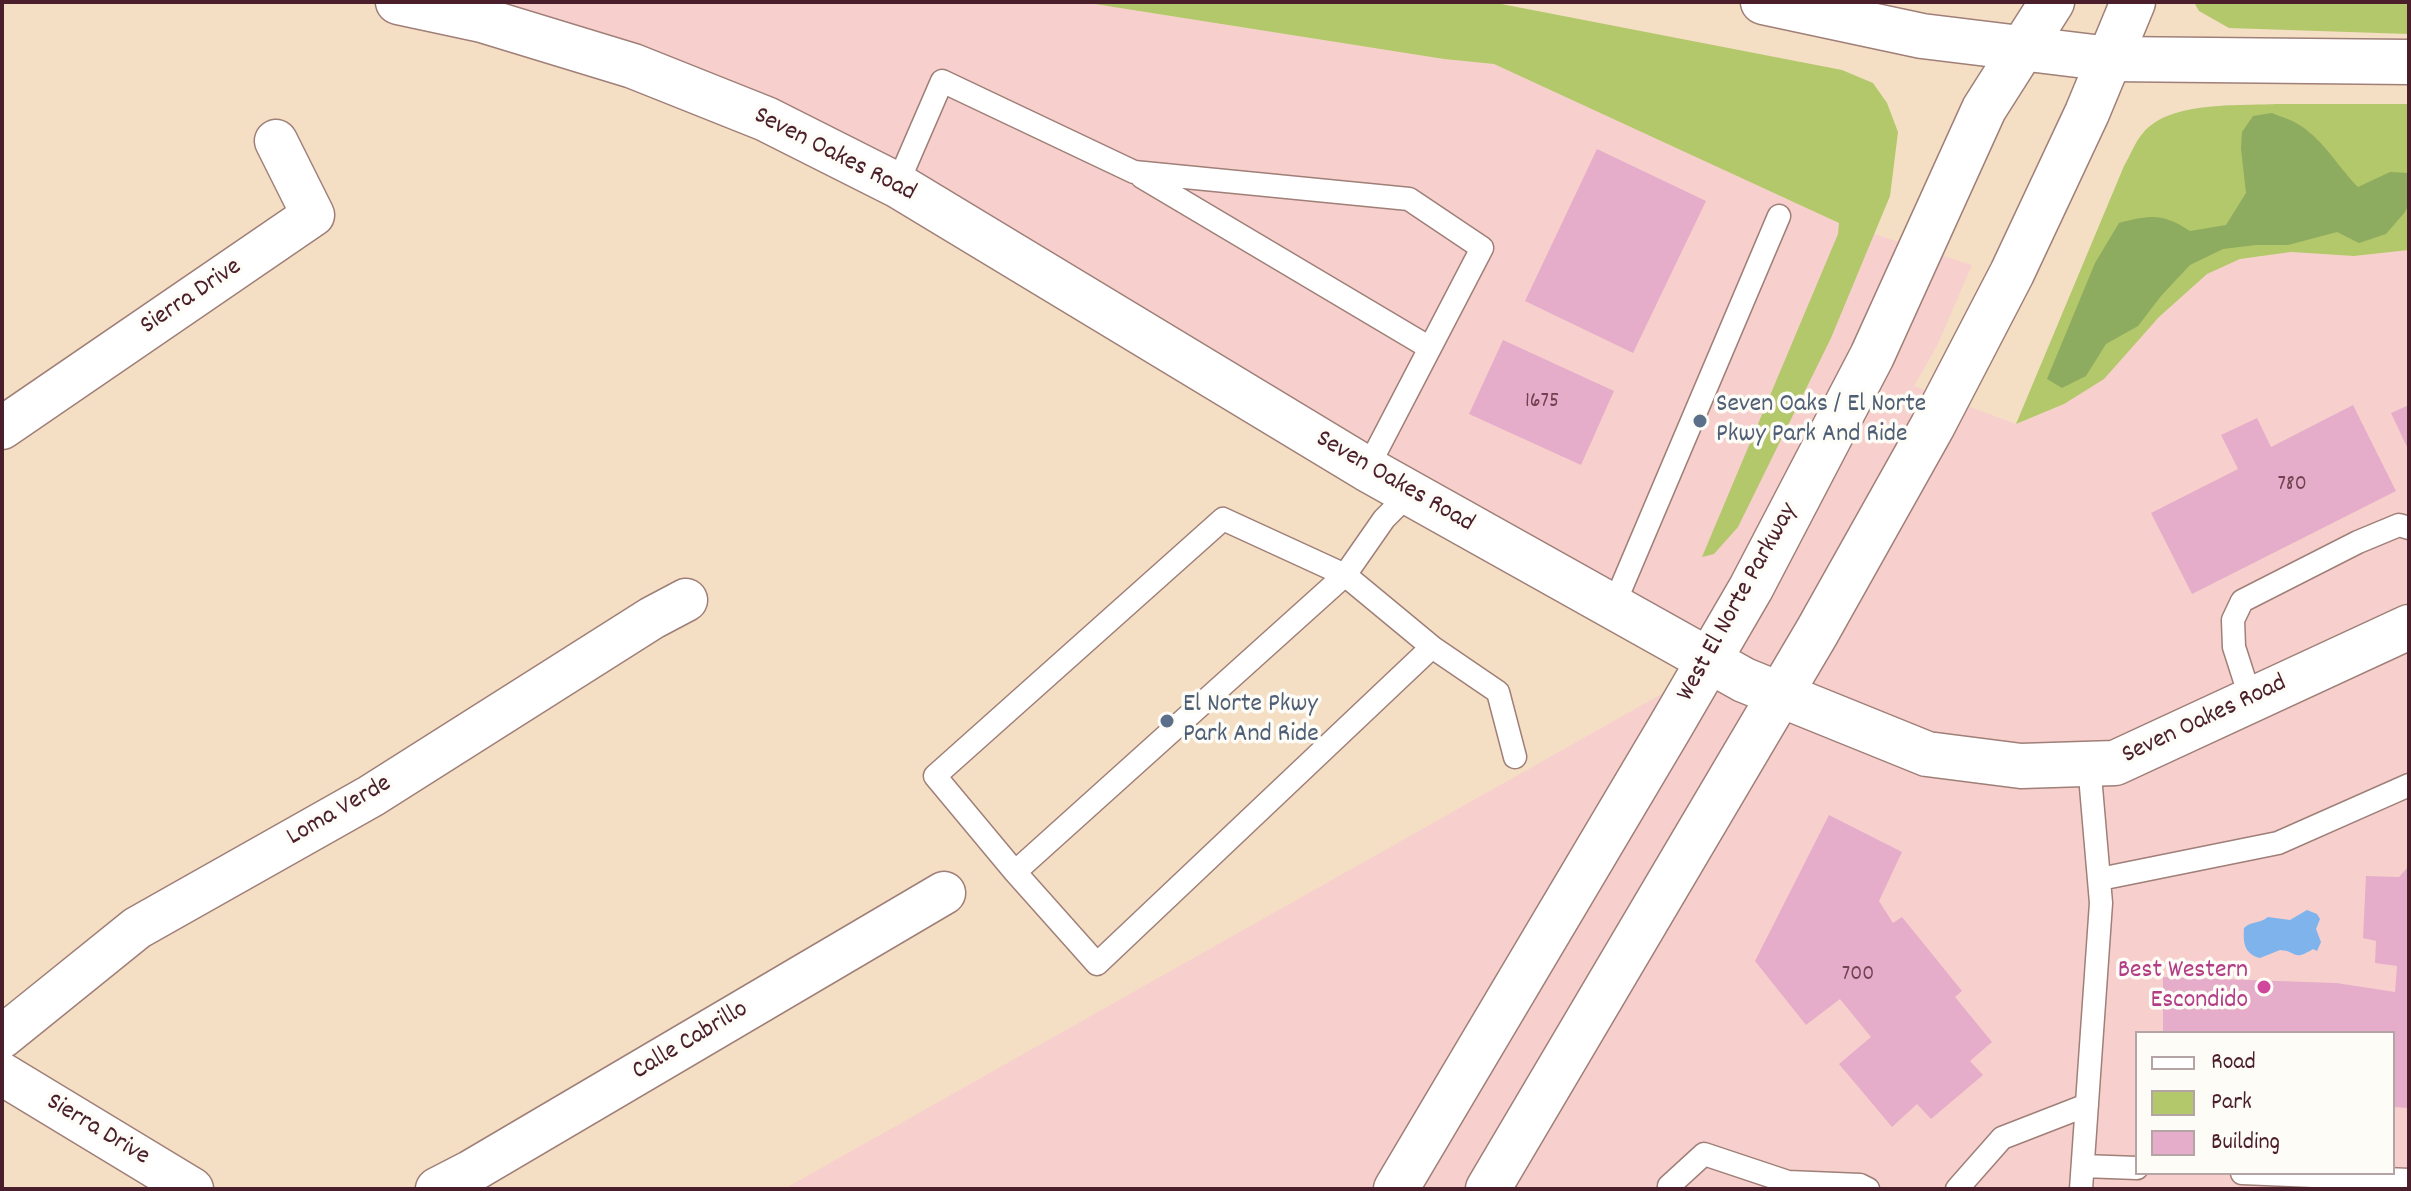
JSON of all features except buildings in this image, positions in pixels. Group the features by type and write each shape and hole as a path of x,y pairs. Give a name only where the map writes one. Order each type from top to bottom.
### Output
{"main road":[{"name":"Seven Oakes Road","path":"398,2 482,20 633,66 766,119 897,185 1367,469 1708,661 1744,680 1927,754 2021,766 2115,763 2409,627"},
{"path":"1763,2 1922,36 2110,59 2409,62"},
{"name":"West El Norte Parkway","path":"1396,1189 1751,588 1872,356 1984,109 2052,2"},
{"path":"1488,1189 1817,632 1969,357 2087,113 2133,2"}],"street":[{"name":"Sierra Drive","path":"2,428 313,215 276,141"},
{"name":"Loma Verde","path":"2,1037 137,928 371,796 686,600"},
{"name":"Calle Cabrillo","path":"437,1189 944,893"},
{"name":"Sierra Drive","path":"2,1074 192,1189"}],"lane":[{"path":"897,185 942,81 1134,172 1430,348"},
{"path":"1134,172 1409,199 1482,248 1367,469"},
{"path":"1613,607 1779,216"},
{"path":"1015,872 1345,575 1384,519 1410,493"},
{"path":"1432,647 1097,964 935,776 1223,519 1345,575 1432,647 1498,692 1515,757"},
{"path":"2251,700 2234,647 2233,620 2242,601 2358,542 2399,525 2409,528"},
{"path":"2081,1189 2101,903 2089,764"},
{"path":"2100,879 2278,843 2409,785"},
{"path":"1957,1189 2002,1138 2087,1105"},
{"path":"1669,1189 1704,1154 1788,1182 1860,1185 1868,1189"},
{"path":"2083,1166 2135,1168"},
{"path":"2290,1175 2409,1180"}],"shaded area":[{"path":"507,2 1082,2 1444,59 1494,64 1839,223 1972,265 1937,346 1914,386 2016,424 2064,404 2207,273 2240,259 2291,252 2354,256 2409,250 2409,1189 784,1189 1713,665 897,185 503,26"}],"green space":[{"path":"1082,2 1491,2 1842,70 1873,83 1887,103 1898,132 1890,196 1831,338 1738,527 1714,554 1702,557 1838,234 1839,223 1494,64 1444,59"},
{"path":"2194,2 2409,2 2409,34 2229,28 2199,11"},
{"path":"2276,104 2409,104 2409,250 2354,256 2291,252 2240,259 2207,274 2159,317 2104,379 2064,404 2016,424 2124,166 2143,133 2169,115 2186,110"},
{"path":"2272,113 2310,132 2358,187 2390,172 2409,173 2409,204 2405,212 2386,234 2359,243 2337,232 2288,245 2223,249 2190,265 2138,326 2106,344 2086,376 2062,388 2047,379 2095,263 2119,223 2156,217 2190,231 2226,225 2246,193 2242,132 2253,116"}],"water":[{"path":"2307,910 2317,914 2320,919 2316,929 2321,942 2317,951 2313,949 2298,955 2280,950 2260,958 2246,947 2244,928 2247,926 2268,917 2290,920"}],"place":[{"name":"Seven Oaks / El Norte Pkwy Park And Ride","path":"1700,421"},
{"name":"El Norte Pkwy Park And Ride","path":"1167,721"},
{"name":"Best Western Escondido","path":"2264,987"}]}
